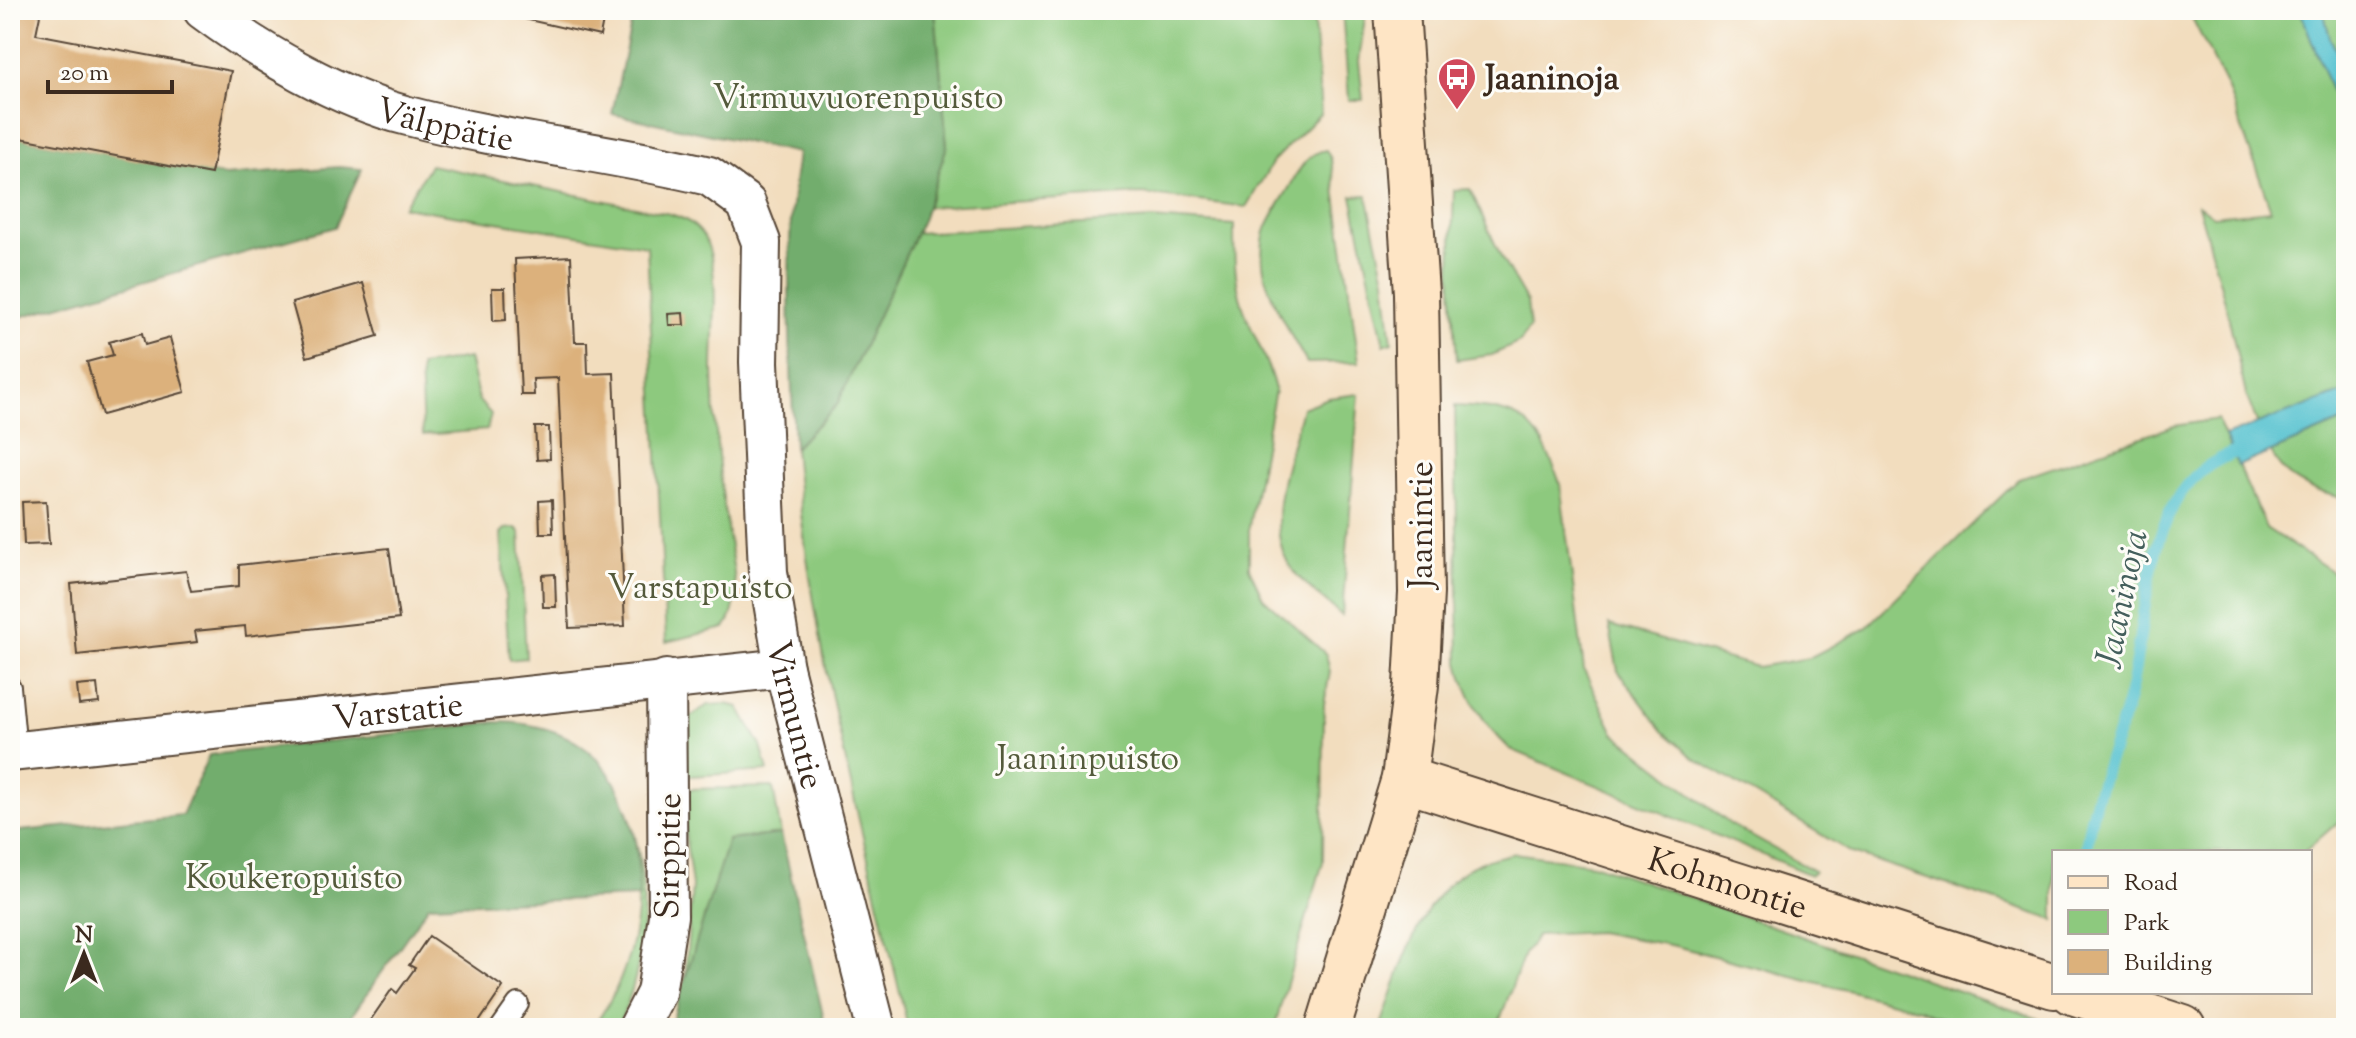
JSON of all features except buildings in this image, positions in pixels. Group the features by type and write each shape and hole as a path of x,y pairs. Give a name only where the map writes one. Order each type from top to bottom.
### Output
{"main road":[{"name":"Jaanintie","path":"1328,1028 1404,779 1416,685 1421,514 1416,293 1397,10"},
{"name":"Kohmontie","path":"1404,779 2052,985"},
{"path":"2079,994 2183,1028"}],"street":[{"name":"Välppätie","path":"203,10 241,39 311,78 406,116 709,176"},
{"name":"Virmuntie","path":"709,176 746,203 761,242 762,476 768,572 784,668 876,1028"},
{"name":"Varstatie","path":"13,752 784,668"},
{"name":"Sirppitie","path":"638,1028 656,993 668,916 666,679"}],"lane":[{"path":"10,687 13,752"},
{"path":"501,1028 518,1004"}],"green space":[{"name":"Virmuvuorenpuisto","path":"634,10 935,10 947,146 923,218 837,405 794,448 789,263 798,153 612,114"},
{"name":"Virmuvuorenpuisto","path":"935,10 1313,10 1321,113 1274,160 1246,207 1143,194 927,207 947,146"},
{"path":"1342,10 1366,10 1359,61 1363,100 1349,100"},
{"path":"2188,10 2300,10 2346,129 2346,391 2258,425 2246,395 2225,301 2198,205 2213,216 2271,210 2227,87"},
{"path":"2323,10 2346,10 2346,71 2330,38"},
{"path":"10,136 225,176 339,167 362,169 335,227 10,320"},
{"path":"1326,150 1331,159 1359,362 1307,363 1272,297 1263,261 1263,243 1272,216 1303,164 1313,155"},
{"name":"Varstapuisto","path":"430,165 670,214 689,222 703,236 714,276 716,434 735,586 734,608 725,628 666,642 647,246 403,207"},
{"path":"1470,189 1502,259 1527,302 1530,327 1520,342 1492,355 1457,360 1451,271 1454,190"},
{"path":"1367,195 1385,279 1392,342 1384,345 1352,196"},
{"name":"Jaaninpuisto","path":"1152,219 1234,225 1235,266 1240,297 1275,390 1249,526 1249,568 1263,598 1326,654 1330,672 1324,704 1323,862 1274,1028 908,1028 826,667 802,522 794,448 837,405 916,233"},
{"path":"469,358 479,401 491,414 487,430 423,435 420,366"},
{"path":"1359,394 1342,616 1301,580 1285,557 1279,537 1278,516 1280,493 1302,408 1328,398"},
{"path":"1455,406 1497,410 1512,415 1524,421 1543,444 1560,483 1584,670 1614,733 1730,824 1814,871 1811,875 1510,749 1484,720 1472,700 1459,663"},
{"path":"2217,419 2266,528 2346,581 2346,815 2306,850 2052,850 2052,919 1852,853 1694,758 1663,731 1618,671 1609,625 1757,667 1809,658 1865,629 2019,479 2174,426"},
{"path":"2346,420 2346,499 2293,479 2271,452"},
{"path":"516,528 520,532 526,658 509,660 501,533 505,529"},
{"path":"708,705 739,707 761,746 768,771 677,777 684,721"},
{"name":"Koukeropuisto","path":"495,722 533,725 564,735 589,751 608,772 623,798 632,828 638,861 639,897 429,905 343,1028 10,1028 10,832 182,815 209,755"},
{"path":"773,787 781,834 728,840 685,980 692,886 680,794 688,789"},
{"path":"627,808 635,835 643,891 641,947 628,1002 617,1028 592,1028 621,978 636,922 638,865"},
{"path":"781,834 826,1028 670,1028 728,840"},
{"path":"1514,853 1593,864 2065,1028 1962,1028 1920,1009 1675,946 1598,932 1538,935 1524,954 1497,1028 1380,1028 1413,938 1438,896 1454,879 1473,866"}],"water":[{"path":"2300,10 2323,10 2330,38 2346,71 2346,129"},
{"path":"2346,391 2346,420 2238,466 2225,436"}],"waterway":[{"name":"Jaaninoja","path":"2086,850 2098,792 2130,693 2146,597 2164,526 2180,494 2195,477 2223,457 2245,449"},
{"name":"Jaaninoja","path":"2085,1003 2085,1028"}],"place":[{"name":"Jaaninoja","path":"1457,111"}]}
